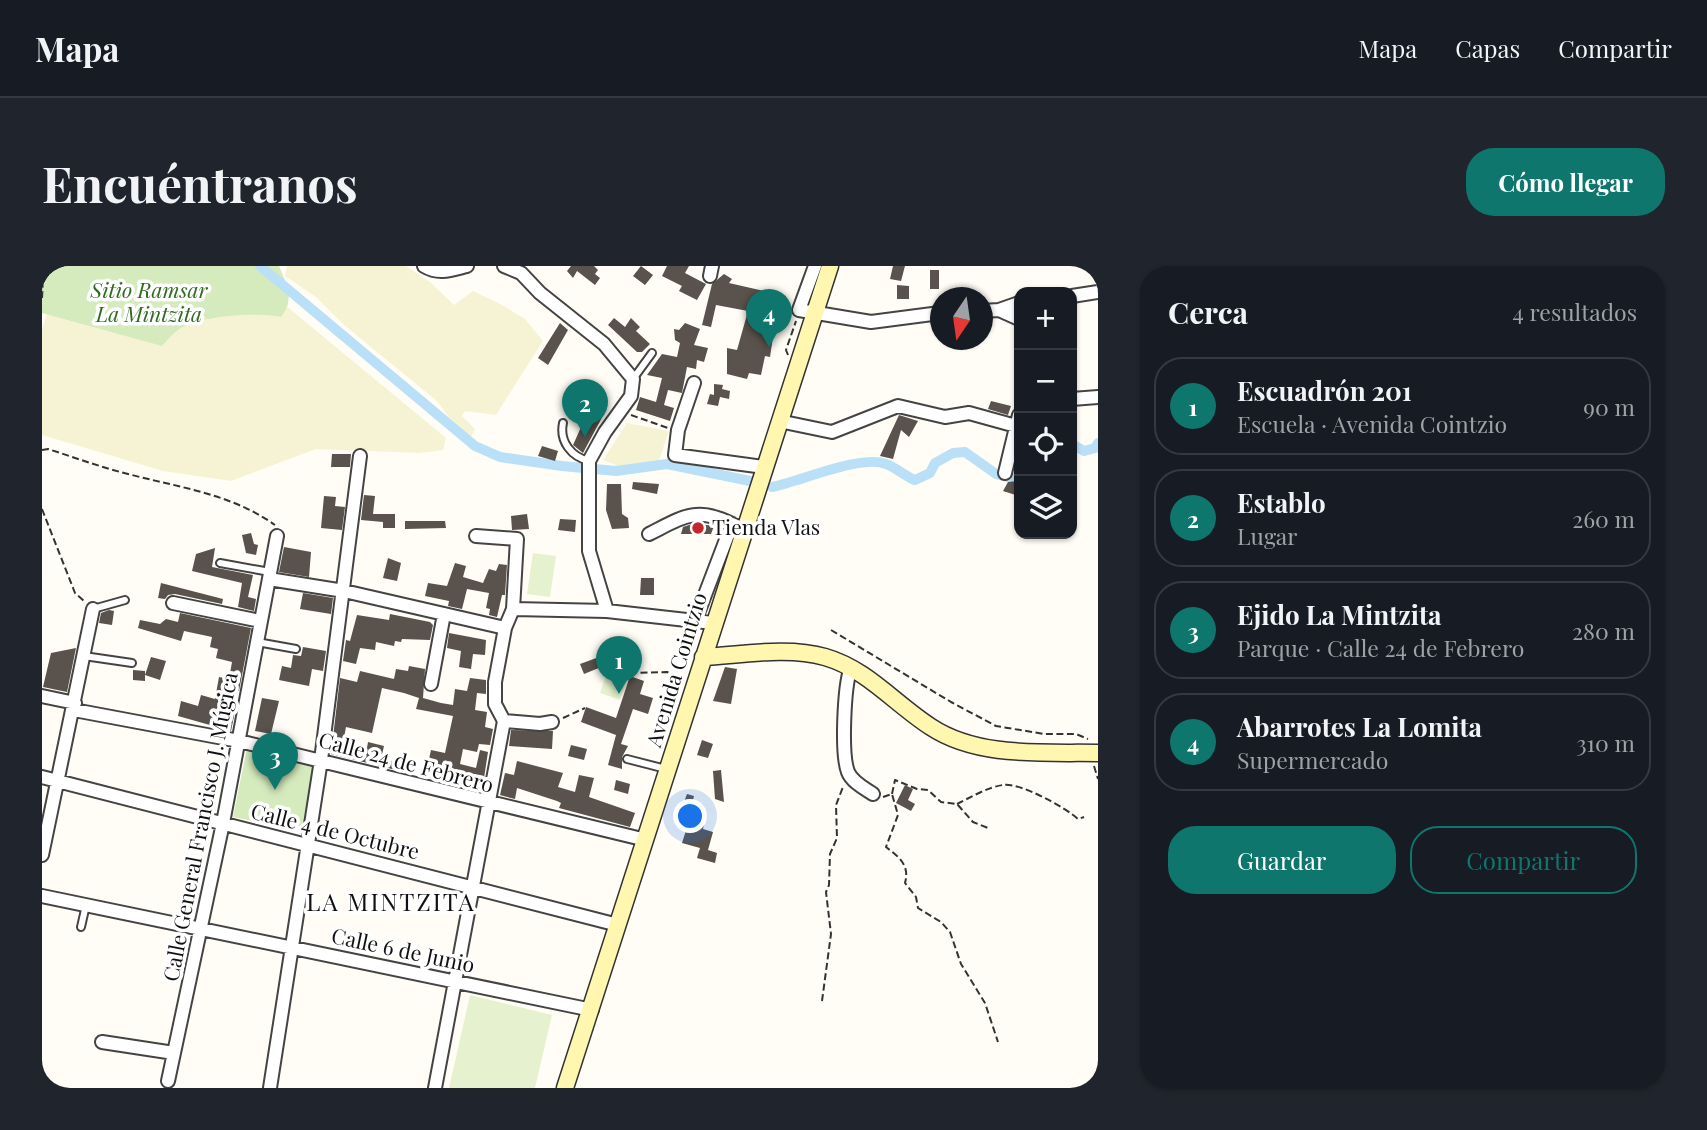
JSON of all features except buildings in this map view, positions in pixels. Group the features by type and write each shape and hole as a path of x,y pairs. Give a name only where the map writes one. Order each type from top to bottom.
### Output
{"main road":[{"name":"Avenida Cointzio","path":"565,1088 703,657 738,527 764,467 830,266"},
{"path":"703,657 797,653 822,656 850,667 932,728 972,745 1095,749"}],"street":[{"path":"424,266 432,271 443,272 467,266"},
{"path":"503,266 524,269 540,293 604,344 633,379 631,396 624,410 605,432 589,466 589,551 607,611"},
{"path":"811,270 799,310 871,322 930,314"},
{"path":"1077,295 1098,292"},
{"path":"993,310 1014,305"},
{"path":"999,310 1014,316"},
{"path":"694,383 678,430 675,455 764,467"},
{"path":"1077,399 1098,397"},
{"path":"779,421 832,432 898,406 946,417 970,413 1014,420"},
{"path":"1005,473 1014,437"},
{"path":"270,1088 321,760 360,456"},
{"path":"649,534 691,514 708,514 738,527 695,621"},
{"name":"Calle General Francisco J. Múgica","path":"168,1081 223,823 277,536"},
{"path":"435,1088 490,805 503,721 495,704 495,682 505,628 513,609 517,539 476,536"},
{"path":"269,576 505,628"},
{"path":"173,603 260,621"},
{"path":"42,855 93,609"},
{"path":"513,609 607,611 713,623"},
{"path":"431,684 444,614"},
{"path":"850,667 844,699 848,771 855,782 873,794"},
{"name":"Calle 24 de Febrero","path":"42,696 74,706 321,760 490,805 646,840"},
{"path":"503,721 540,724 552,722"},
{"name":"Calle 4 de Octubre","path":"42,777 618,925"},
{"name":"Calle 6 de Junio","path":"42,896 592,1010"},
{"path":"102,1042 174,1053"}],"lane":[{"path":"633,379 652,353"},
{"path":"563,423 564,439 569,451 589,466"},
{"path":"220,563 269,576"},
{"path":"93,609 125,600"},
{"path":"257,642 296,649"},
{"path":"84,656 132,663"},
{"path":"627,759 667,770"},
{"path":"81,927 86,905"}],"path":[{"path":"42,298 44,266"},
{"path":"624,410 634,418 660,423 673,431 677,443"},
{"path":"42,450 48,449 132,476 214,494 248,508 275,524 277,536"},
{"path":"42,509 75,593 93,609"},
{"path":"831,630 996,726 1044,734 1076,733 1095,749"},
{"path":"630,673 667,672 695,680"},
{"path":"552,722 585,708"},
{"path":"822,1002 831,934 825,906 830,854 837,838 836,805 848,771"},
{"path":"998,1042 985,1003 961,964 950,932 941,922 918,908 916,897 905,883 907,869 901,858 886,846 898,815 892,794 895,780 917,789 928,790 941,802 957,804 1003,785 1014,785 1071,810 1078,819 1084,817"},
{"path":"873,794 883,797 892,794"},
{"path":"957,804 973,822 988,828"}],"green space":[{"name":"Sitio Ramsar La Mintzita","path":"42,266 279,266 289,298 281,317 243,315 200,321 178,330 162,346 42,313"},
{"path":"238,266 446,438 443,450 419,453 316,449 231,481 163,471 42,435 42,329 48,310"},
{"path":"287,266 406,266 430,282 454,305 473,291 502,305 525,319 543,341 496,415 465,411 462,416 475,429 471,437 448,416 437,401 344,325 316,297 285,276"},
{"path":"627,423 669,431 659,460 618,466 603,460"},
{"path":"533,553 556,556 550,597 527,594"},
{"path":"612,658 632,664 620,700 600,693"},
{"path":"247,748 317,763 303,831 233,817"},
{"path":"470,995 552,1015 535,1088 449,1088"}],"waterway":[{"path":"260,266 475,446 500,457 616,471 667,464 755,482"},
{"path":"1077,447 1084,451 1095,448 1098,443"},
{"path":"772,487 846,466 875,462 889,465 915,480 930,473 935,463 953,453 965,452 996,474 1014,479"}],"place":[{"name":"Abarrotes La Lomita","path":"769,347"},
{"name":"Establo","path":"585,437"},
{"name":"Tienda Vlas","path":"698,528"},
{"name":"Escuadrón 201","path":"619,694"},
{"name":"Ejido La Mintzita","path":"275,790"}],"district":[{"name":"LA MINTZITA","path":"391,903"}]}
